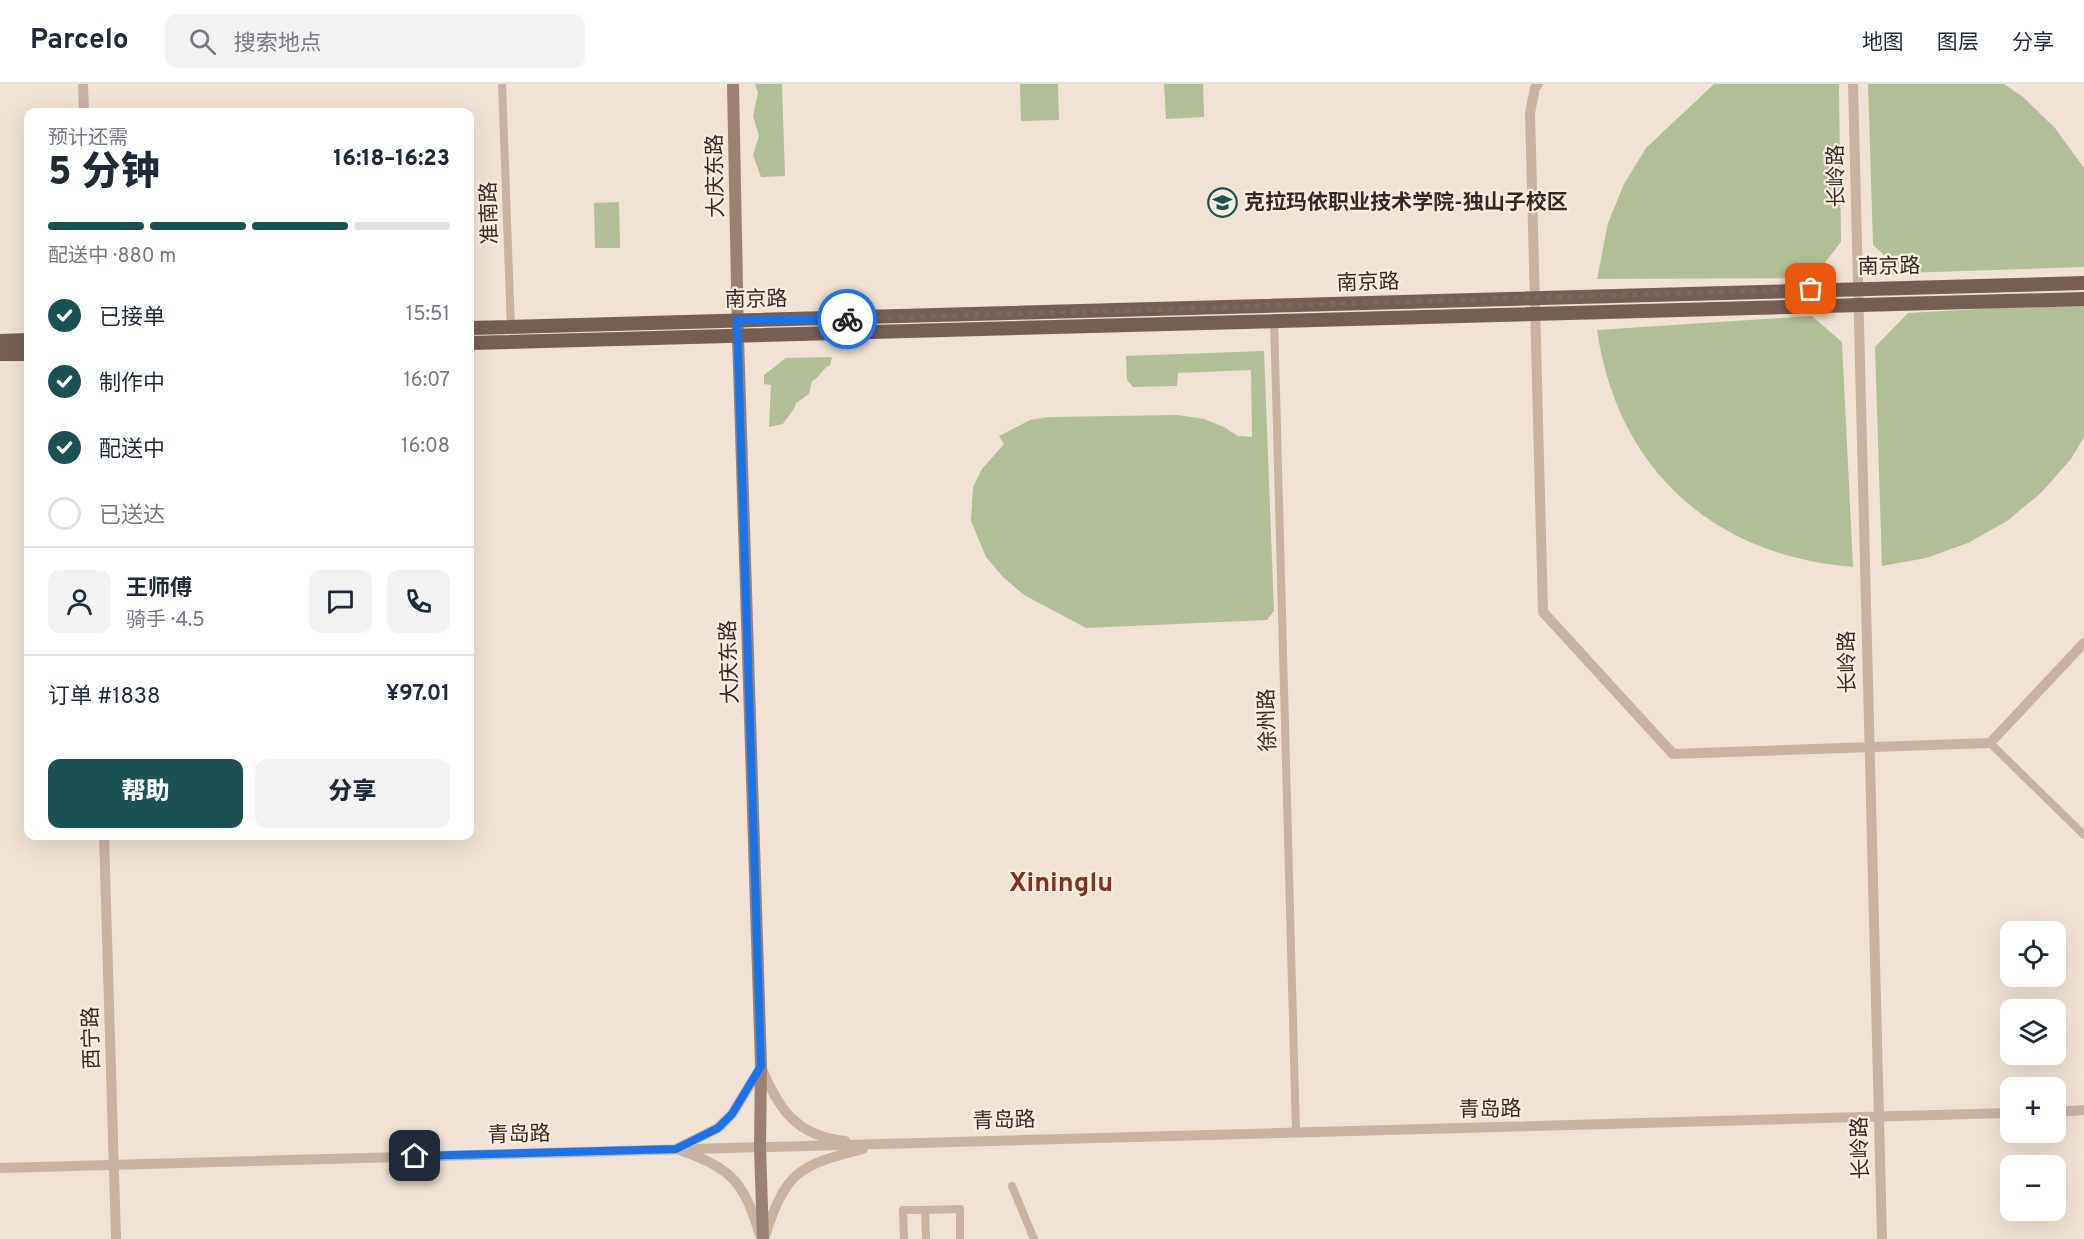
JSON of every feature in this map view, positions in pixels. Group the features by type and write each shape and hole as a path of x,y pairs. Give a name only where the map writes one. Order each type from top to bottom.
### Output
{"main road":[{"name":"大庆东路","path":"733,84 737,320 761,1066 760,1147 763,1239"},
{"name":"南京路","path":"512,334 652,323 737,320 2084,283"},
{"name":"南京路","path":"512,334 738,337 2084,299"},
{"path":"474,329 512,334"},
{"path":"474,342 512,334"},
{"path":"0,341 24,340"},
{"path":"0,354 24,354"}],"street":[{"path":"83,84 84,108"},
{"name":"准南路","path":"502,84 512,334"},
{"path":"1538,84 1534,88 1530,113 1543,612 1673,754 1990,743 2084,643"},
{"name":"长岭路","path":"1854,84 1868,747 1882,1239"},
{"name":"徐州路","path":"1273,306 1296,1133"},
{"path":"1990,743 2084,835"},
{"name":"西宁路","path":"104,840 116,1239"},
{"path":"761,1066 784,1112 798,1124 840,1141 881,1145"},
{"path":"676,1149 718,1128 732,1114 761,1066"},
{"path":"2066,1111 2084,1110"},
{"name":"青岛路","path":"0,1168 2000,1113"},
{"path":"763,1239 783,1188 797,1173 814,1163 881,1145"},
{"path":"676,1149 699,1157 726,1172 737,1182 749,1200 763,1239"},
{"path":"1011,1186 1034,1239"},
{"path":"904,1239 903,1210 960,1209 960,1239"},
{"path":"925,1210 926,1239"}],"green space":[{"path":"755,84 782,84 785,176 761,177 753,155 759,136 753,116 758,93"},
{"path":"1020,84 1058,84 1059,120 1021,121"},
{"path":"1164,84 1203,84 1204,117 1166,119"},
{"path":"1714,84 1839,84 1841,242 1813,278 1597,279 1608,223 1624,184 1646,148"},
{"path":"1868,84 2004,84 2023,97 2055,128 2084,168 2084,267 1904,273 1873,245"},
{"path":"619,202 620,248 595,248 594,203"},
{"path":"2084,303 2084,437 2071,459 2041,493 2007,521 1968,543 1926,558 1882,566 1875,347 1908,313"},
{"path":"1812,316 1842,342 1853,567 1803,559 1757,545 1716,524 1680,496 1650,463 1626,424 1608,380 1597,330"},
{"path":"1264,351 1274,611 1267,620 1086,628 1024,595 1003,577 986,557 971,521 973,487 982,469 1004,444 999,436 1030,420 1049,417 1178,415 1204,419 1238,436 1252,437 1251,370 1178,373 1177,386 1133,387 1127,380 1126,356"},
{"path":"832,357 830,365 812,381 809,394 796,403 783,424 769,427 771,385 764,384 764,375 786,358"}],"way so far":[{"path":"847,319 1811,289"}],"place":[{"name":"克拉玛依职业技术学院-独山子校区","path":"1223,202"}],"district":[{"name":"Xininglu","path":"1061,882"}],"route":[{"path":"415,1156 676,1149 718,1128 732,1114 761,1066 737,320 847,319"}]}
